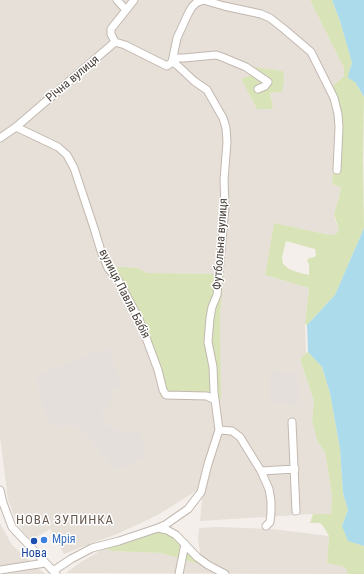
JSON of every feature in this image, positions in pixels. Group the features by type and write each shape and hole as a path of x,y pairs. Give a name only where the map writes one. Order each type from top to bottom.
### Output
{"street":[{"path":"117,0 126,10"},
{"path":"134,0 111,29 110,34 115,42 167,66 178,58 216,55 246,67 268,82 265,86 258,89"},
{"path":"172,62 177,38 188,14 196,3 204,0 261,14 270,18 311,52 334,98 338,114 339,127 337,170"},
{"name":"Річна вулиця","path":"0,138 16,127 115,42"},
{"name":"Футбольна вулиця","path":"172,62 207,90 223,118 226,128 227,142 224,180 225,207 219,276 217,295 212,306 208,334 213,367 219,430"},
{"name":"вулиця Павла Бабія","path":"16,127 58,147 67,155 74,168 100,251 108,268 118,280 139,319 166,395 208,396 215,400"},
{"path":"292,422 296,511"},
{"path":"0,490 12,527 55,572 71,559 92,548 158,528 165,525 188,509 201,492 219,430 232,431 240,437 261,471 269,489 271,501 270,522 266,526"},
{"path":"261,471 295,469"},
{"path":"158,528 172,532 208,565 225,574"},
{"path":"179,574 185,544"},
{"path":"0,570 45,563"}],"shaded area":[{"path":"0,0 310,0 344,68 344,76 334,85 326,86 335,119 332,184 341,187 334,214 339,230 336,234 330,235 274,223 265,275 309,288 305,324 306,353 300,359 314,401 312,420 317,440 325,451 332,496 331,515 313,514 200,521 203,489 199,489 161,513 143,522 117,534 64,554 50,529 31,540 22,530 15,518 8,500 0,437","holes":["272,70 283,71 270,92 273,107 271,109 257,109 241,79","137,268 147,273 224,274 220,316 220,371 192,399 146,346 116,284","114,388 111,397 101,411 107,424 123,433 116,471 77,424 56,427 44,412 41,398"]},
{"path":"108,347 121,386 114,388 111,397 113,400 107,404 108,408 101,411 107,424 123,433 140,430 145,457 116,471 77,425 56,427 50,423 44,412 35,376"},
{"path":"270,371 297,374 300,405 270,403"},
{"path":"0,523 12,545 45,574 0,574"},
{"path":"219,527 272,529 329,536 327,563 345,567 348,574 66,573 105,548 112,551 161,553 202,565 198,539 199,528"}],"green space":[{"path":"310,0 332,0 340,21 352,63 349,72 364,97 364,228 335,295 307,325 305,324 309,288 265,275 274,223 330,235 336,234 339,230 334,214 341,187 332,184 335,119 326,86 334,85 344,76 344,68","holes":["286,241 315,249 315,257 309,258 307,261 309,264 309,275 289,269 283,264 282,257"]},
{"path":"255,67 283,71 284,80 282,92 270,93 273,107 271,109 257,109 241,79 252,75"},
{"path":"123,267 137,268 147,273 224,274 220,316 221,399 160,397 156,371 146,346 116,284 106,270"},
{"path":"308,352 322,367 330,393 340,449 343,493 348,510 342,526 364,546 364,574 348,574 345,567 327,563 329,536 320,523 310,523 313,514 331,514 332,496 325,452 317,440 312,420 314,401 300,359"},
{"path":"162,531 177,538 202,565 161,553 112,551 105,548 141,535"}],"water":[{"path":"332,0 364,0 364,97 355,82 348,78 352,63 340,21"},
{"path":"364,228 364,546 348,541 342,526 348,510 343,493 340,449 330,393 322,367 308,352 307,325 335,295"}],"place":[{"name":"Мрія","path":"44,540"},
{"name":"Нова","path":"34,541"}],"district":[{"name":"НОВА ЗУПИНКА","path":"65,521"}]}
